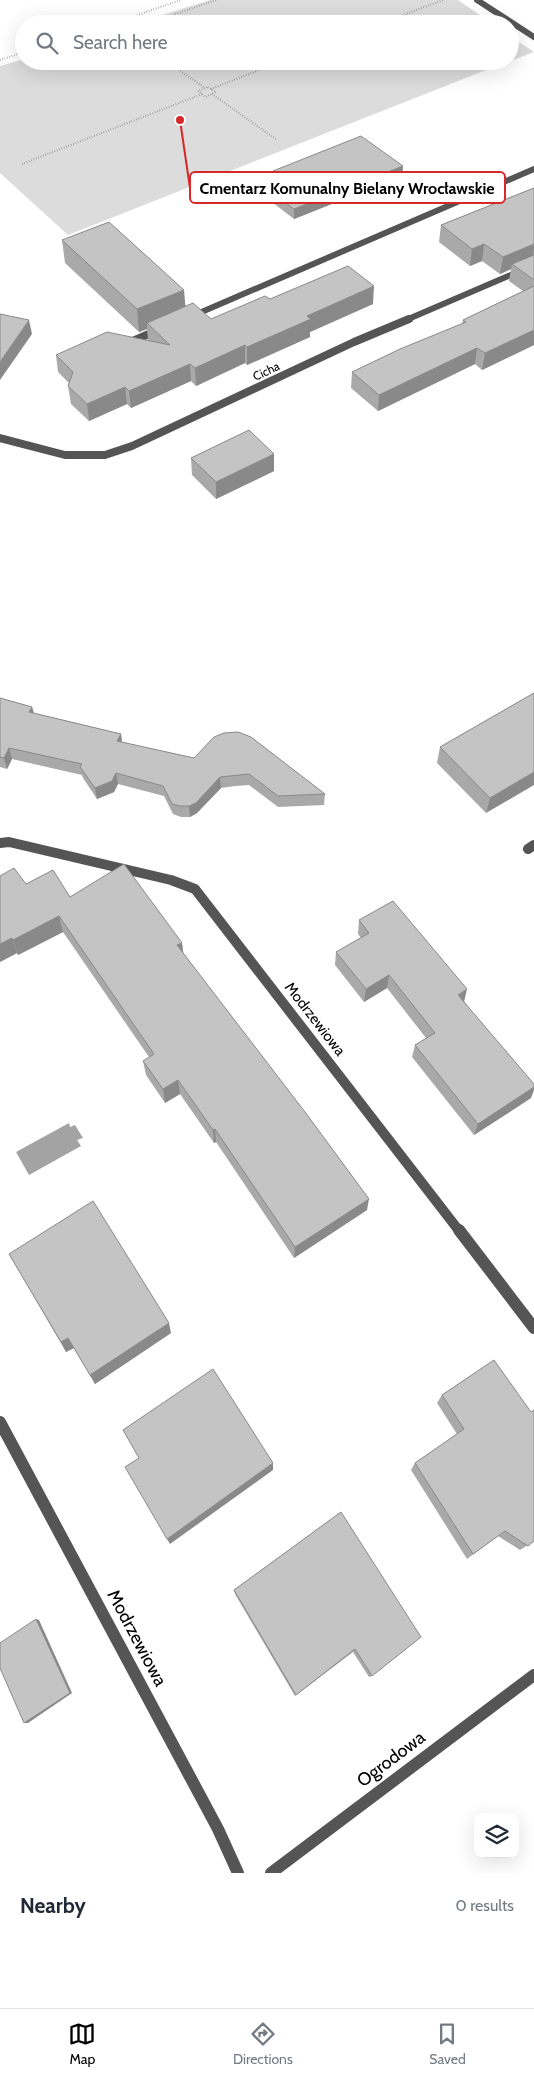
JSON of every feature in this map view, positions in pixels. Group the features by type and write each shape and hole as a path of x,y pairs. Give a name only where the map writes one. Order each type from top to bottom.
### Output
{"street":[{"path":"477,0 500,15"},
{"path":"519,27 534,37"},
{"path":"184,320 534,170"},
{"name":"Cicha","path":"0,438 65,455 105,455 140,443 354,342 534,264"},
{"path":"121,346 166,327"},
{"name":"Modrzewiowa","path":"0,843 9,842 133,871 171,880 195,889 534,1328"},
{"name":"Modrzewiowa","path":"0,1422 218,1830 238,1873"},
{"name":"Ogrodowa","path":"271,1873 534,1675"}],"path":[{"path":"137,15 181,0"},
{"path":"173,15 216,0"},
{"path":"403,15 442,0"},
{"path":"0,60 15,55"},
{"path":"179,70 205,88 208,87 216,92 205,97 198,91 205,88"},
{"path":"211,89 259,70"},
{"path":"22,164 202,94"},
{"path":"212,94 277,140"}],"shaded area":[{"path":"210,0 458,0 480,15 162,15"},
{"path":"519,42 534,52 519,58"},
{"path":"15,62 15,70 486,70 68,235 0,173 0,66"},
{"path":"69,1123 70,1127 75,1125 83,1138 77,1140 81,1146 29,1175 16,1152"}],"building":[{"path":"361,136 403,166 294,209 259,182 278,175 273,171"},
{"path":"534,188 534,244 503,257 484,244 472,249 441,225"},
{"path":"109,222 184,290 137,309 62,240"},
{"path":"534,255 534,280 512,264"},
{"path":"348,266 374,286 307,316 311,319 247,347 245,345 195,368 190,364 129,391 125,387 87,404 68,386 73,372 56,355 107,332 170,345 147,323 193,303 211,319 265,296 270,299"},
{"path":"534,286 534,330 485,353 477,348 379,395 352,372 400,349 466,322 463,320"},
{"path":"0,314 29,320 0,362"},
{"path":"249,430 274,454 216,482 191,458"},
{"path":"534,693 534,772 490,798 440,747"},
{"path":"0,698 32,707 29,712 121,734 117,741 194,758 214,737 224,733 238,732 251,737 325,794 278,796 249,774 220,777 196,803 189,806 172,804 163,786 116,773 112,781 95,788 80,767 82,764 9,748 4,758 0,757"},
{"path":"124,864 182,943 177,945 369,1199 295,1247 215,1129 213,1130 178,1080 163,1089 143,1061 154,1054 59,916 13,940 12,938 0,944 0,876 14,868 26,884 53,870 70,897"},
{"path":"393,901 467,989 458,995 534,1084 534,1087 478,1124 415,1045 435,1033 389,975 366,989 336,952 369,933 359,920"},
{"path":"93,1201 169,1323 90,1375 68,1338 61,1342 9,1254"},
{"path":"494,1360 531,1412 534,1410 534,1541 528,1546 505,1531 473,1554 415,1463 464,1429 442,1395"},
{"path":"213,1369 273,1463 167,1539 125,1467 139,1458 123,1430"},
{"path":"341,1512 421,1637 372,1676 355,1649 296,1695 234,1590"},
{"path":"36,1619 70,1693 24,1723 0,1668 0,1643"}],"place":[{"name":"Cmentarz Komunalny Bielany Wrocławskie","path":"180,120"}]}
